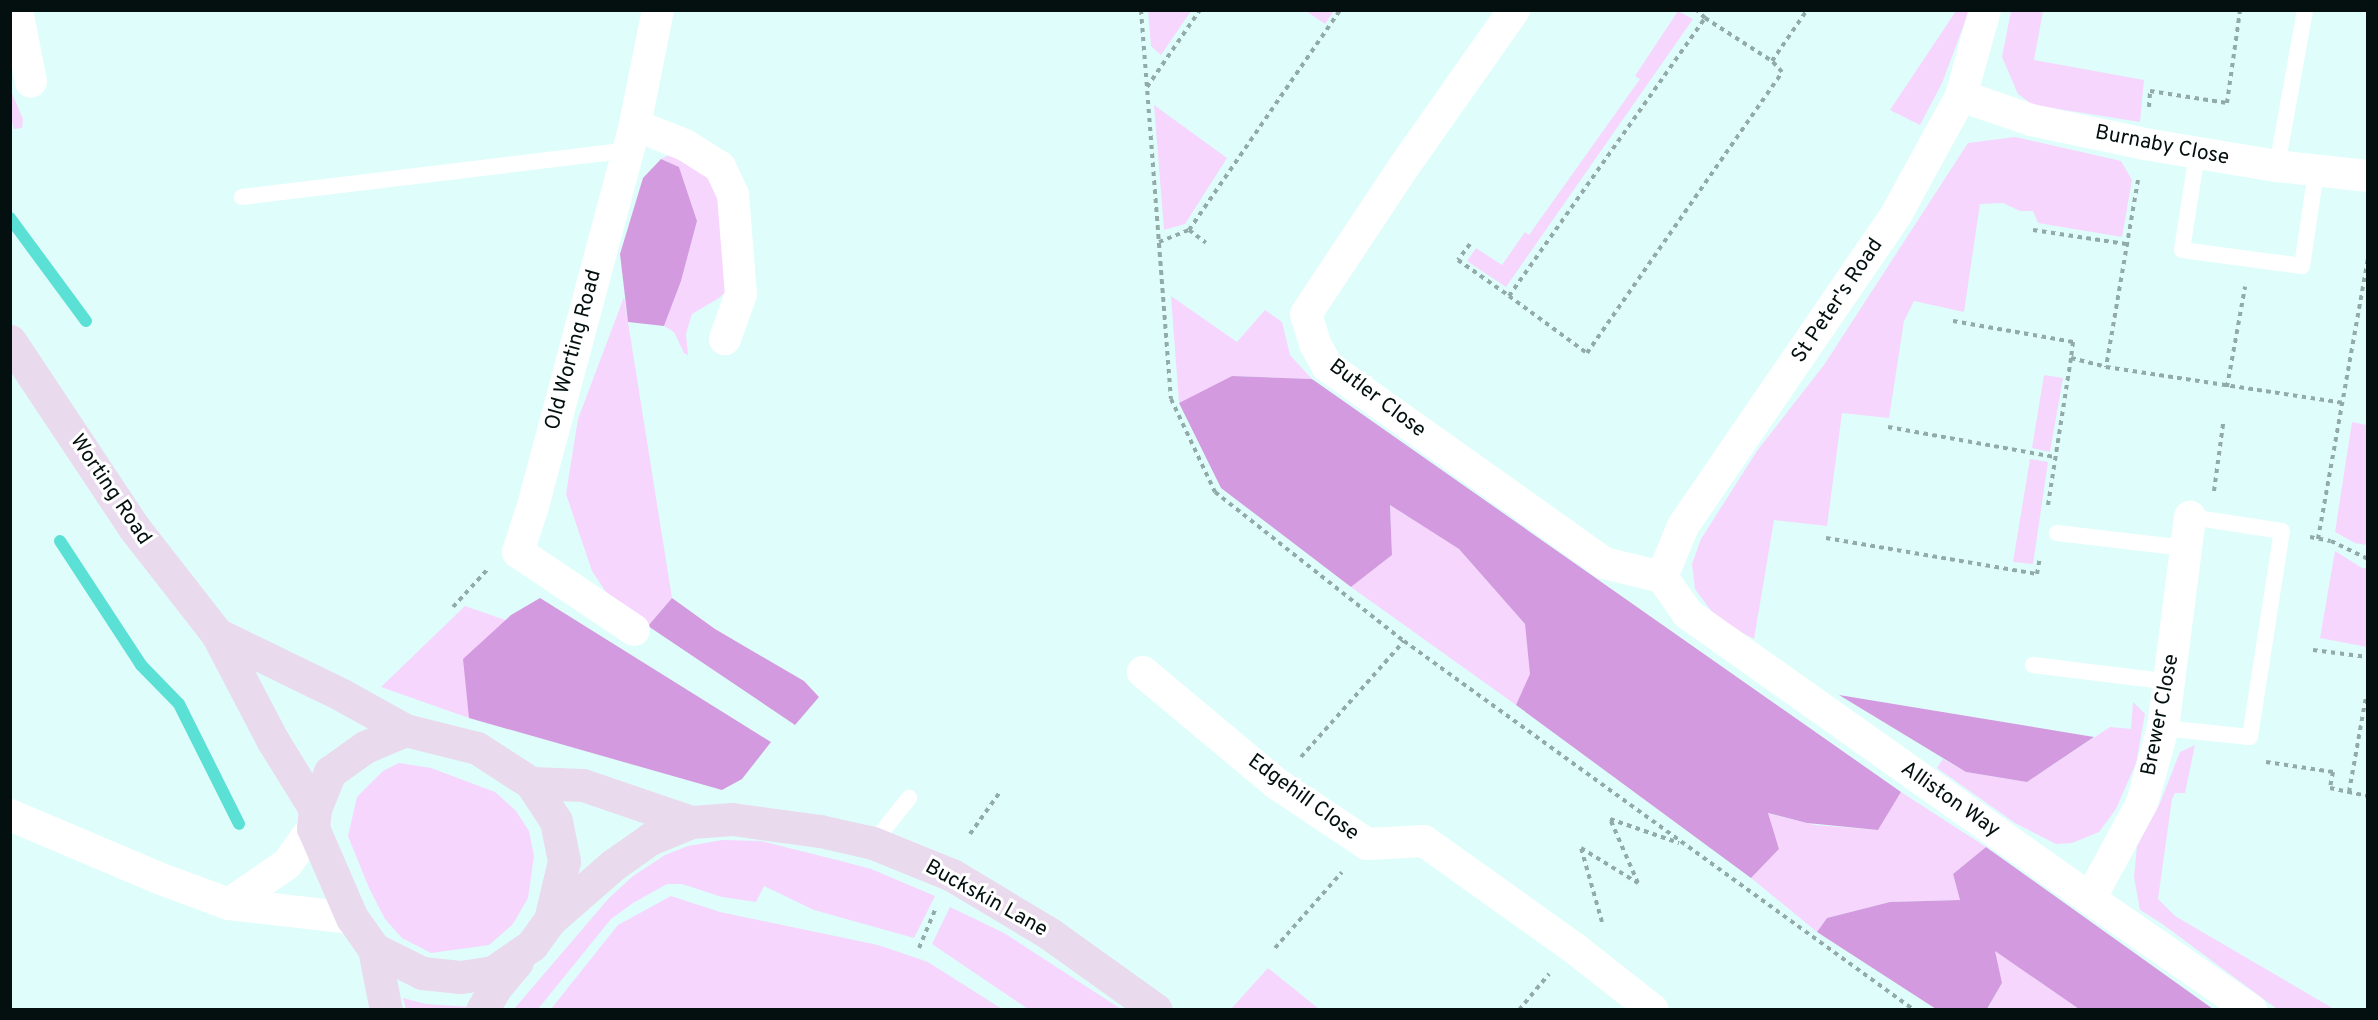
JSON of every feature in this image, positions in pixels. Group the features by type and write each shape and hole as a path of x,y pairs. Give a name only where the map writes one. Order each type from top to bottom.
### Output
{"main road":[{"name":"Worting Road","path":"10,341 135,529 217,634 314,819 351,918 374,949"},
{"name":"Worting Road","path":"217,634 342,695 405,730 477,748 531,783"},
{"path":"314,819 330,772 365,747 405,730"},
{"path":"482,1010 495,987 541,932 564,861 556,821 531,783"},
{"name":"Buckskin Lane","path":"531,783 583,785 691,822"},
{"name":"Buckskin Lane","path":"541,932 613,866 650,839 691,822 732,819 820,831 873,843 952,875 1050,934 1156,1010"},
{"path":"374,949 422,973 460,977 493,972 541,932"},
{"path":"374,949 386,1010"}],"street":[{"name":"Old Worting Road","path":"518,552 533,506 631,138 658,10"},
{"name":"Butler Close","path":"1514,10 1403,168 1306,314 1315,344 1327,366 1604,563 1662,577"},
{"name":"St Peter's Road","path":"1662,577 1683,526 1897,213 1960,96 1985,10"},
{"path":"16,29 31,82"},
{"name":"Burnaby Close","path":"1960,96 2031,120 2198,154 2316,172 2367,176"},
{"path":"631,138 685,145 720,167 733,195 741,294 724,339"},
{"name":"Brewer Close","path":"2090,899 2142,803 2163,728 2171,682 2186,548 2200,519"},
{"path":"518,552 634,630"},
{"name":"Alliston Way","path":"1662,577 1688,614 2090,899 2251,1010"},
{"name":"Edgehill Close","path":"1143,672 1277,784 1367,844 1424,841 1578,951 1653,1010"},
{"path":"10,815 161,879 229,904 351,918"},
{"path":"229,904 287,864 314,819"}],"lane":[{"path":"2277,166 2305,10"},
{"path":"242,197 631,138"},
{"path":"2198,154 2182,250 2302,266 2316,172"},
{"path":"2163,728 2250,737 2282,531 2200,519"},
{"path":"2057,533 2186,548"},
{"path":"2033,665 2171,682"},
{"path":"873,843 909,798"}],"path":[{"path":"1141,10 1171,399 1215,492 1404,641 1914,1010"},
{"path":"1147,87 1200,10"},
{"path":"1159,242 1189,230 1341,10"},
{"path":"1470,244 1458,260 1587,353 1782,72 1772,61 1705,18 1697,10"},
{"path":"1772,61 1807,10"},
{"path":"1509,296 1705,18"},
{"path":"1189,230 1206,243"},
{"path":"2033,230 2126,243"},
{"path":"2227,387 2250,259"},
{"path":"2367,259 2318,539 2331,542 2367,560"},
{"path":"1953,321 2073,342 2046,516"},
{"path":"2071,358 2106,367"},
{"path":"2200,519 2223,424"},
{"path":"1888,428 2055,457"},
{"path":"1826,538 2037,574 2041,551"},
{"path":"453,607 491,566 518,552"},
{"path":"1277,784 1404,641"},
{"path":"2313,650 2367,657"},
{"path":"2349,792 2366,697"},
{"path":"2250,737 2243,758 2333,772 2330,788 2367,795"},
{"path":"970,834 1000,792"},
{"path":"1603,925 1581,848 1638,883 1610,819 1686,845"},
{"path":"1275,948 1367,844"},
{"path":"919,948 937,908"},
{"path":"1519,1010 1554,969"}],"shaded area":[{"path":"1148,11 1191,11 1161,55 1151,46"},
{"path":"1306,11 1334,11 1325,24"},
{"path":"1678,11 1693,19 1506,287 1467,261 1476,248 1502,265 1525,232 1529,235 1640,79 1635,76"},
{"path":"1956,11 1969,11 1942,83 1920,125 1890,110"},
{"path":"2011,11 2043,11 2034,60 2144,80 2140,122 2033,105 2018,94 2002,57"},
{"path":"10,89 23,119 22,128 14,129 11,119"},
{"path":"1154,105 1227,158 1185,224 1164,230"},
{"path":"2015,137 2121,161 2132,180 2122,237 2038,223 2033,211 2020,211 2003,203 1980,204 1964,312 1914,301 1904,321 1889,418 1842,413 1827,526 1774,520 1754,639 1718,620 1695,589 1692,564 1701,539 1757,451 1824,365 1968,143"},
{"path":"669,155 683,158 709,176 721,197 728,290 692,314 686,334 688,355 684,353 674,332 664,326 681,281 697,221 679,167 661,159"},
{"path":"661,159 679,167 697,221 681,281 664,326 628,322 620,254 643,178"},
{"path":"1171,296 1237,342 1265,310 1282,322 1290,355 1312,379 1232,376 1179,403"},
{"path":"624,297 672,598 648,626 608,595 592,571 566,494 578,419"},
{"path":"2044,375 2063,378 2050,452 2032,448"},
{"path":"1232,376 1312,379 1901,792 1878,830 1807,823 1768,813 1779,849 1751,878 1516,705 1530,674 1525,624 1459,549 1390,505 1392,555 1351,587 1221,488 1179,403"},
{"path":"2352,422 2367,425 2367,545 2355,543 2335,532"},
{"path":"2030,459 2048,462 2033,564 2013,562"},
{"path":"1390,505 1459,549 1525,624 1531,674 1516,705 1351,587 1392,555"},
{"path":"2335,551 2362,568 2367,568 2367,647 2320,638"},
{"path":"540,598 771,742 742,779 722,790 469,718 463,659 511,615"},
{"path":"672,598 715,629 804,681 819,697 795,725 648,626"},
{"path":"465,606 508,621 469,708 469,718 381,687"},
{"path":"1839,695 2094,737 2027,782 1966,772"},
{"path":"2133,702 2145,714 2136,763 2116,809 2099,832 2072,843 2056,844 2015,823 1937,768 1943,759 1966,772 2027,782 2110,727 2131,729"},
{"path":"2195,745 2185,793 2175,793 2172,799 2158,899 2175,916 2334,1009 2277,1009 2140,910 2134,877 2137,846 2160,803 2180,752"},
{"path":"399,763 431,768 495,792 516,811 529,831 534,856 528,898 513,924 489,945 431,953 402,938 385,919 369,888 348,836 357,797 383,771"},
{"path":"1901,792 1986,847 1953,874 1960,900 1890,902 1827,918 1817,932 1751,878 1779,849 1767,813 1815,825 1878,830"},
{"path":"722,840 761,841 841,861 871,869 935,896 914,938 814,910 764,886 756,902 722,897 682,884 667,884 633,903 611,919 538,1009 514,1009 609,898 633,876 665,855 688,846"},
{"path":"1986,847 2213,1009 2079,1009 1995,951 2002,983 1987,1009 1936,1009 1817,932 1827,918 1890,902 1960,900 1953,874"},
{"path":"671,896 720,912 878,945 928,962 1002,1009 551,1009 618,925"},
{"path":"950,907 1004,933 1121,1009 1028,1009 932,944"},
{"path":"1994,950 2079,1009 1987,1010 2002,983"},
{"path":"1268,968 1319,1009 1231,1009"},
{"path":"403,998 426,1004 472,1009 406,1009"}],"waterway":[{"path":"10,218 86,321"},
{"path":"60,541 141,665 179,704 239,824"}]}
